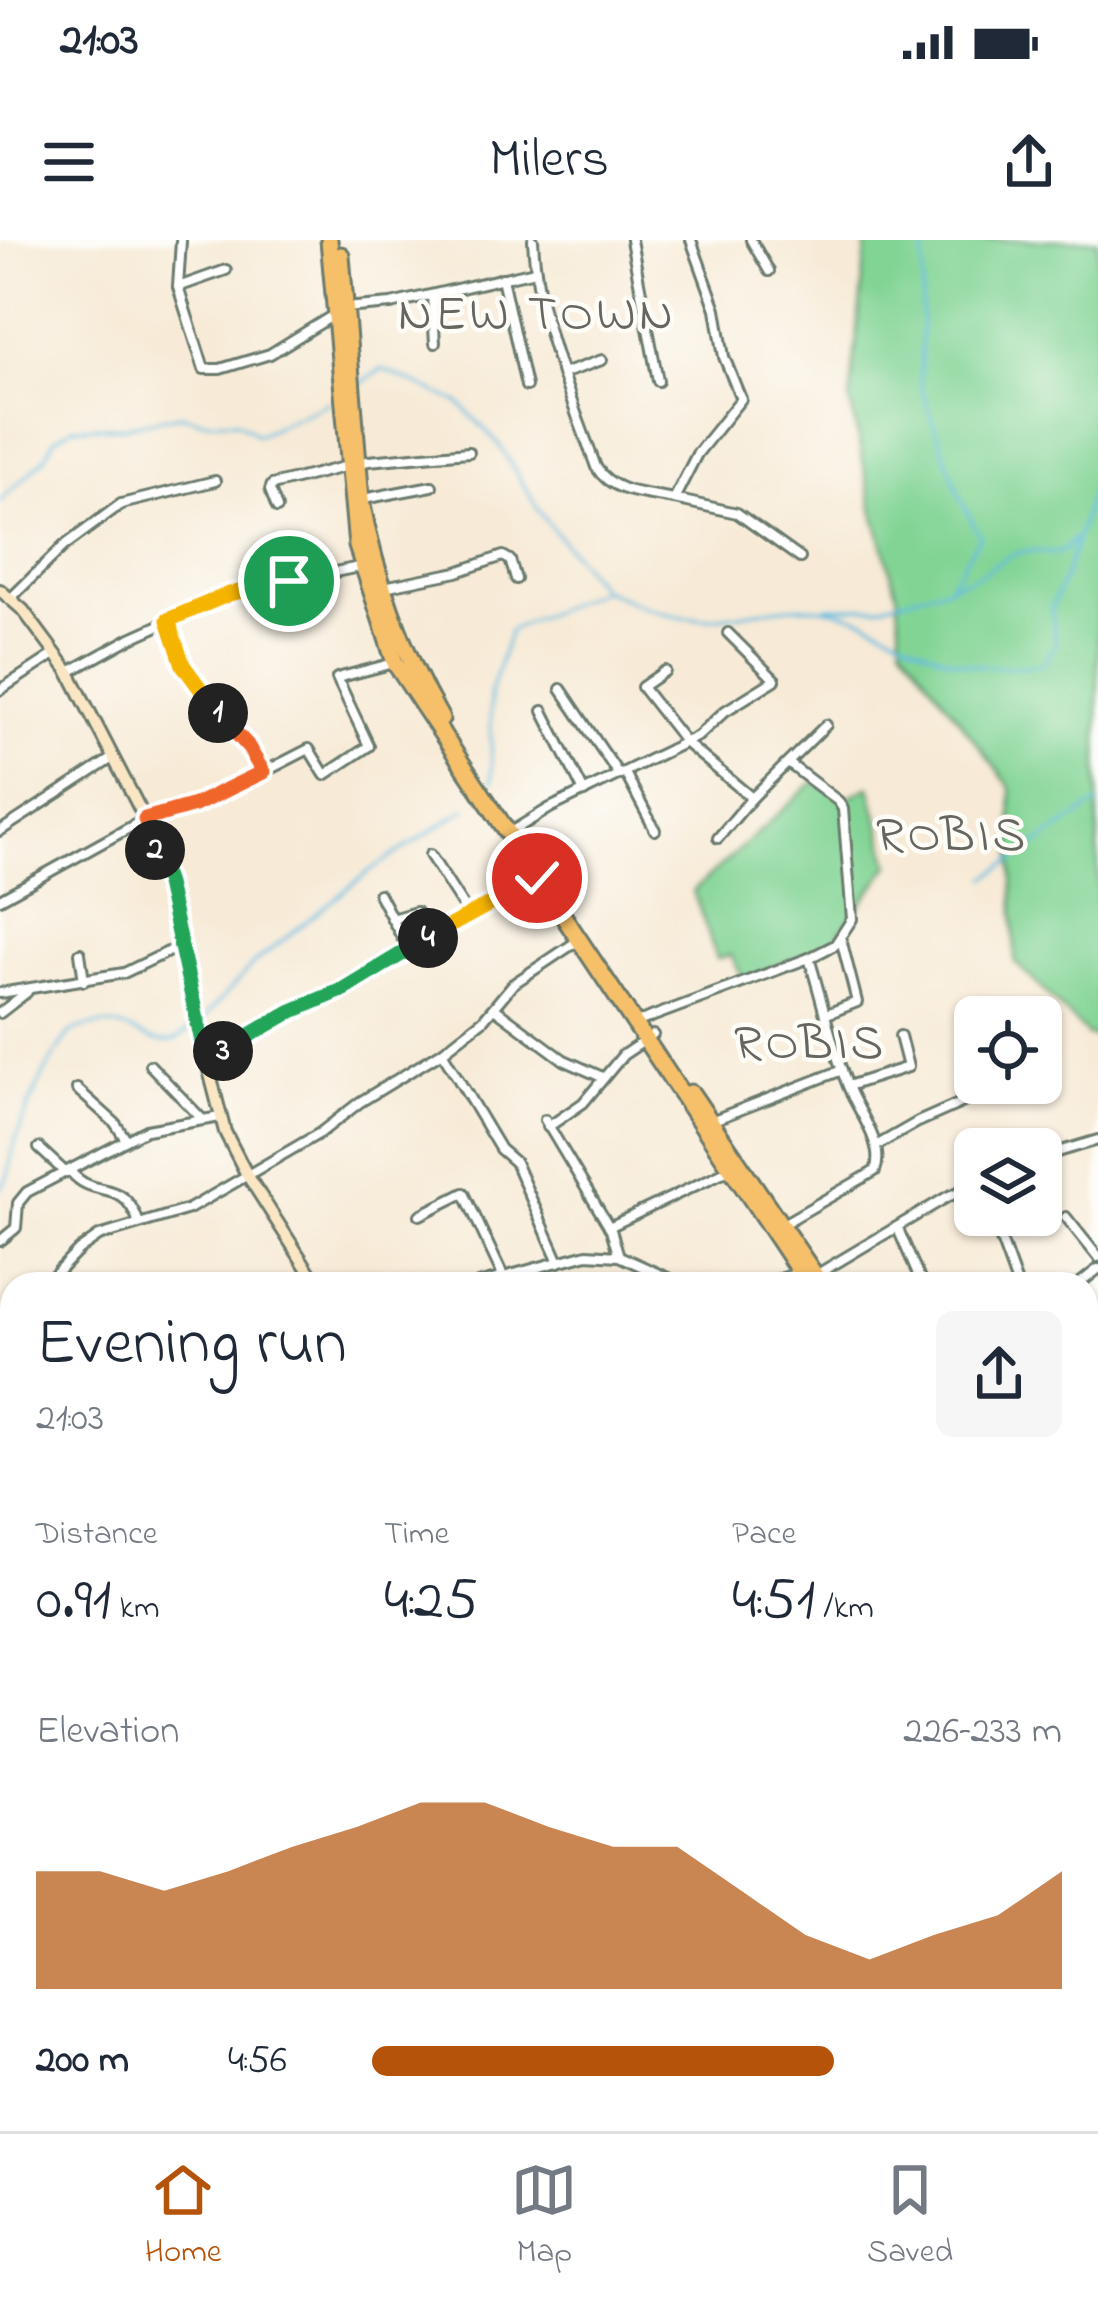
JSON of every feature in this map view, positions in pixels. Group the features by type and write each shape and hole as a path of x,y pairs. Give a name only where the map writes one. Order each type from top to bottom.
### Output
{"highway":[{"path":"329,240 368,565 395,663 806,1272"},
{"path":"339,240 339,310"},
{"path":"353,466 368,565 382,587 421,684 537,878 643,1020 649,1037 710,1121 735,1167 783,1224 807,1272"}],"main road":[{"path":"5,594 69,672 145,819 167,884 220,1117 246,1173 309,1272"}],"street":[{"path":"533,240 535,271 562,374 604,479 618,488 736,512 800,558"},
{"path":"631,240 658,381"},
{"path":"674,499 697,454 741,399 724,357 716,309 691,240"},
{"path":"751,240 769,272"},
{"path":"181,241 178,287 204,369 271,354 339,310 379,307 535,271"},
{"path":"178,287 226,270"},
{"path":"502,278 526,386"},
{"path":"432,295 435,343"},
{"path":"562,374 602,360"},
{"path":"277,508 270,486 368,461 469,452"},
{"path":"5,594 121,504 215,481"},
{"path":"361,500 432,486"},
{"path":"382,587 457,572 503,556 510,560 516,580"},
{"path":"69,672 229,594 368,565"},
{"path":"168,620 183,665 263,772"},
{"path":"510,832 686,742 724,711 775,680 728,633"},
{"path":"0,690 56,654"},
{"path":"0,899 145,819 195,805 309,748 325,775 369,746 337,678 395,663"},
{"path":"665,671 642,686 686,742 752,798"},
{"path":"561,689 622,774 655,830"},
{"path":"543,711 584,792"},
{"path":"718,838 826,725"},
{"path":"0,831 111,758"},
{"path":"643,1020 809,958 841,938 852,920 845,816 838,801 788,763"},
{"path":"430,855 468,915"},
{"path":"206,1060 290,1012 342,990 537,878"},
{"path":"379,894 408,949"},
{"path":"392,919 416,912 432,936"},
{"path":"827,1014 857,1002 841,938"},
{"path":"58,1272 99,1236 189,1209 320,1133 442,1052 514,984 582,939"},
{"path":"0,1013 29,991 50,983 124,973 178,947"},
{"path":"80,952 84,981"},
{"path":"783,1224 875,1171 879,1162 842,1070 809,958"},
{"path":"0,993 29,991"},
{"path":"494,1007 564,1060 602,1077"},
{"path":"848,1087 908,1067 900,1036"},
{"path":"619,1256 609,1227 546,1124 583,1103 602,1077 649,1037"},
{"path":"442,1052 500,1149 515,1162 559,1262"},
{"path":"150,1065 203,1120"},
{"path":"710,1121 842,1070"},
{"path":"77,1090 125,1138"},
{"path":"876,1146 958,1104"},
{"path":"0,1241 16,1228 20,1197 125,1138 169,1124 220,1117"},
{"path":"1062,1150 1098,1140"},
{"path":"39,1148 78,1180 124,1196 133,1204 140,1223"},
{"path":"609,1227 735,1167"},
{"path":"420,1215 464,1193 501,1272"},
{"path":"823,1272 954,1194"},
{"path":"1066,1216 1098,1257"},
{"path":"898,1229 917,1272"},
{"path":"1000,1236 1013,1272"},
{"path":"519,1272 587,1255 619,1256 654,1272"}],"green space":[{"path":"867,240 1098,240 1098,1037 1089,1036 1062,1009 1062,996 1049,996 1015,962 1011,788 902,644 897,593 850,401"},
{"path":"815,781 845,799 870,786 890,865 832,943 744,980 731,955 717,959 693,891"}],"waterway":[{"path":"827,607 876,607 949,586 980,536 961,500 920,384 924,240"},
{"path":"359,385 382,369 459,403 498,443 543,517 600,587"},
{"path":"0,501 45,458 55,439 73,427 123,427 180,415 237,421 257,435 330,402"},
{"path":"492,782 490,693 510,630 602,589 681,617 723,617 792,607 838,611 962,662 996,667 1042,665 1056,645 1051,608 1093,486 1098,484"},
{"path":"951,585 1016,554 1061,552 1074,539"},
{"path":"987,878 1098,803"},
{"path":"203,1019 254,963 371,870 466,809"},
{"path":"0,1189 36,1091 70,1033 104,1025 162,1042 178,1038 195,1025"}],"district":[{"name":"NEW TOWN","path":"537,316"},
{"name":"ROBIS","path":"952,837"},
{"name":"ROBIS","path":"810,1045"}],"route":[{"path":"289,581 229,594 168,620 183,665 263,772 195,805 145,819 167,884 206,1060 290,1012 342,990 537,878"}]}
